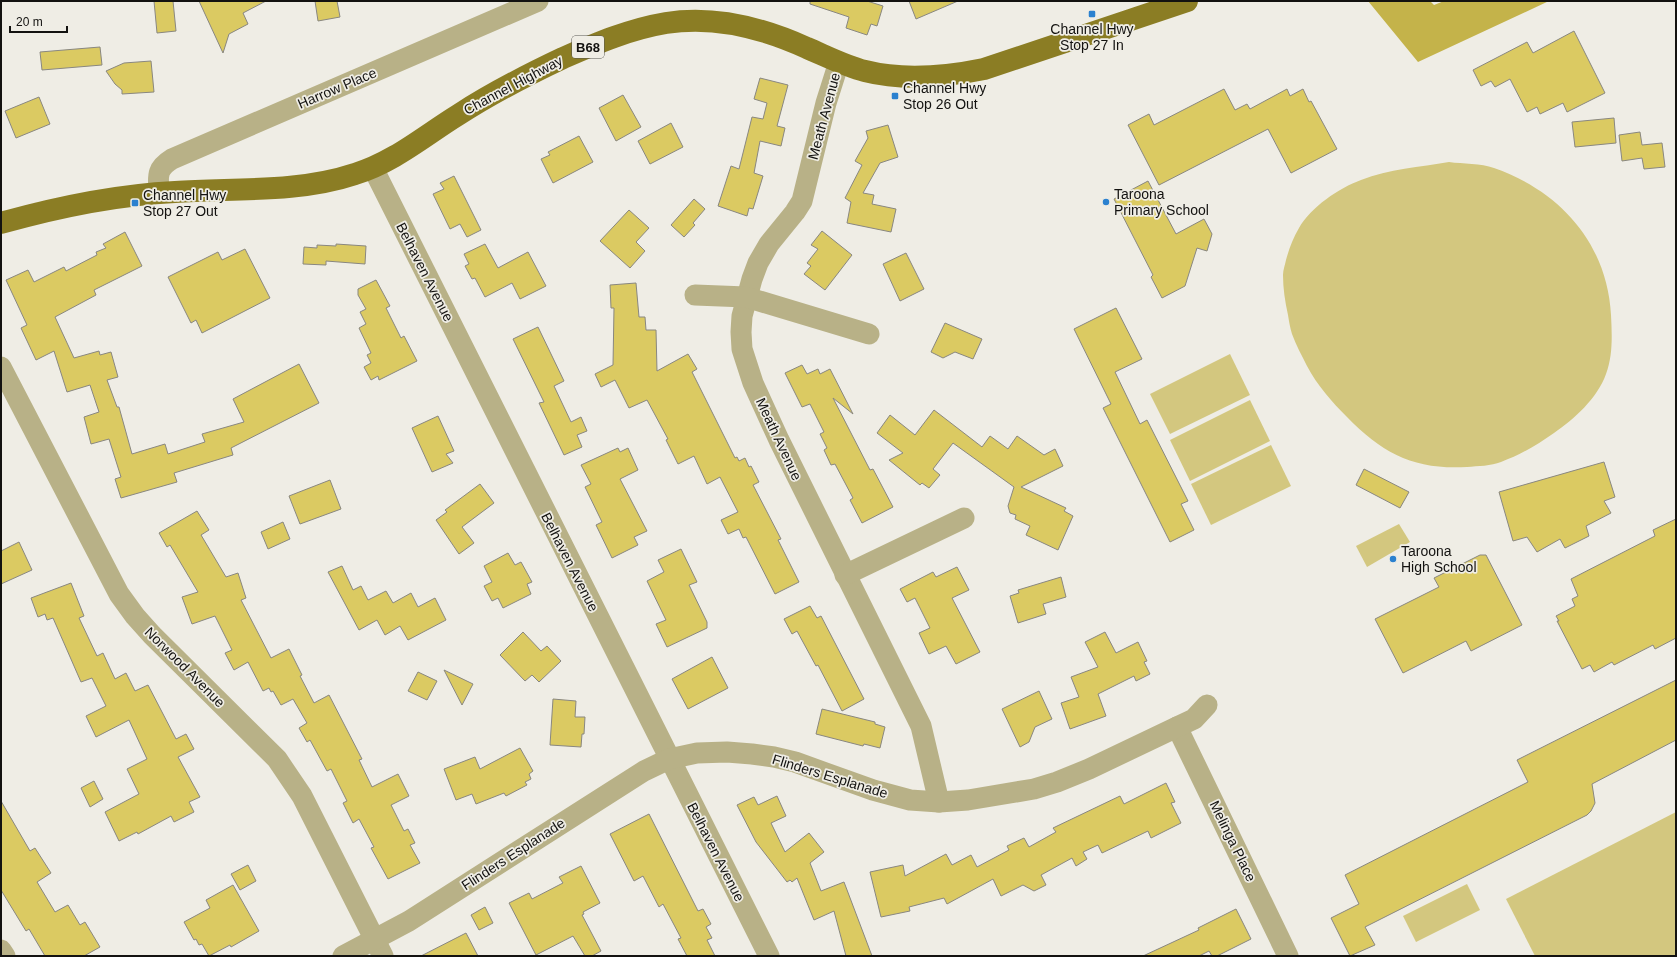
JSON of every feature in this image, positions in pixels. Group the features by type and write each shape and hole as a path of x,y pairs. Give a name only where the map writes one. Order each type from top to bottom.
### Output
{"main road":[{"name":"Channel Highway","path":"1,222 104,200 159,193 289,187 342,179 373,168 410,148 457,115 536,71 613,37 641,28 666,23 692,20 716,21 744,26 806,47 839,62 865,71 881,74 919,77 959,75 984,69 1187,1"}],"street":[{"name":"Harrow Place","path":"159,193 158,176 165,163 172,159 538,1"},
{"name":"Meath Avenue","path":"839,62 826,103 802,201 769,244 752,279 746,297 741,332 742,349 747,367 779,440 921,726 939,802"},
{"name":"Belhaven Avenue","path":"373,168 769,956"},
{"path":"695,295 746,297 869,334"},
{"name":"Norwood Avenue","path":"1,367 119,594 135,616 152,635 277,759 290,776 302,796 379,948"},
{"path":"845,575 964,518"},
{"name":"Flinders Esplanade","path":"343,956 379,948 409,921 644,771 669,759 697,753 727,752 774,757 873,790 910,800 939,802 968,800 1026,790 1057,782 1089,769 1194,719 1207,705"},
{"name":"Melinga Place","path":"1177,727 1288,956"},
{"path":"1,950 5,956"}],"shaded area":[{"path":"1368,1 1430,1 1434,5 1444,1 1549,1 1418,62"},
{"path":"1449,162 1478,164 1494,168 1518,178 1540,191 1559,206 1576,223 1590,243 1600,265 1608,289 1611,315 1612,345 1610,360 1602,383 1591,400 1577,415 1535,446 1508,459 1484,466 1431,466 1416,462 1387,450 1360,430 1325,393 1307,366 1292,334 1284,295 1283,271 1291,244 1304,220 1326,199 1353,183 1372,176"},
{"path":"1230,354 1250,395 1170,434 1150,394"},
{"path":"1250,400 1270,441 1190,481 1170,440"},
{"path":"1271,445 1291,486 1211,525 1191,484"},
{"path":"1399,524 1410,542 1367,567 1356,546"},
{"path":"1676,812 1676,956 1535,956 1506,899"},
{"path":"1467,884 1480,910 1416,942 1403,916"}],"building":[{"path":"154,1 173,1 176,31 157,33"},
{"path":"199,1 266,1 243,13 248,24 229,34 223,53"},
{"path":"315,1 337,1 340,17 318,21"},
{"path":"810,1 867,1 883,6 877,26 871,24 867,35 846,28 849,17 810,4"},
{"path":"909,1 958,1 916,19"},
{"path":"1574,31 1605,93 1567,112 1563,103 1540,114 1537,107 1527,112 1510,79 1495,87 1491,81 1481,86 1473,70 1527,42 1533,53"},
{"path":"100,47 102,65 42,70 40,52"},
{"path":"151,61 154,92 122,94 122,90 115,84 106,71 124,63"},
{"path":"760,78 788,85 777,126 785,128 781,146 760,141 754,173 763,176 753,209 749,208 747,216 718,206 731,166 739,169 752,117 763,119 767,103 754,99"},
{"path":"1224,89 1235,110 1247,104 1250,109 1287,89 1290,96 1303,89 1337,149 1291,173 1268,129 1159,185 1128,125 1149,114 1154,125"},
{"path":"623,95 641,127 616,141 599,108"},
{"path":"39,97 50,124 16,138 5,111"},
{"path":"1614,118 1616,143 1575,147 1572,122"},
{"path":"671,123 683,147 650,164 638,141"},
{"path":"888,125 898,157 880,163 863,193 874,195 872,204 896,209 891,232 847,223 851,202 845,198 862,165 855,161 868,138 866,131"},
{"path":"1640,132 1642,145 1662,143 1665,167 1644,169 1642,158 1622,161 1619,135"},
{"path":"579,136 593,162 553,183 541,159 550,155 548,152"},
{"path":"454,176 481,230 467,237 460,224 450,229 433,194 444,189 440,183"},
{"path":"1148,181 1176,234 1204,219 1212,234 1207,251 1197,248 1185,286 1162,298 1151,277 1153,275 1114,199"},
{"path":"694,199 705,209 693,223 695,225 684,237 671,225"},
{"path":"629,210 649,228 636,242 645,251 630,268 600,241"},
{"path":"822,231 852,255 825,290 804,274 811,266 807,263 818,249 811,245"},
{"path":"125,232 142,266 94,290 96,295 55,317 74,358 99,351 100,355 111,352 118,377 107,380 117,407 119,407 132,454 165,444 168,454 205,442 202,434 244,422 233,399 299,364 319,403 231,448 233,455 174,473 177,482 121,498 115,479 121,477 109,439 91,444 84,417 99,412 90,385 67,392 54,351 36,360 21,328 27,325 6,280 28,270 34,282 64,267 66,271 97,255 96,252 106,248 103,244"},
{"path":"336,244 366,246 365,264 326,261 326,265 303,264 304,247 317,248 317,245 336,246"},
{"path":"485,244 498,268 528,252 546,286 520,299 512,283 485,297 475,278 472,279 465,266 469,264 464,254"},
{"path":"245,249 270,298 202,333 196,320 191,323 168,277 218,252 222,260"},
{"path":"906,253 924,289 900,301 883,264"},
{"path":"376,280 390,306 386,308 401,338 404,336 417,361 379,380 378,376 371,380 364,367 371,363 367,355 371,353 359,328 366,324 360,312 366,309 358,295 358,289"},
{"path":"636,283 639,317 645,317 646,330 656,330 657,371 688,354 697,369 692,372 735,458 737,457 739,461 745,458 759,482 753,485 781,539 778,540 799,582 775,594 746,537 743,538 739,529 728,534 721,520 738,512 720,477 707,484 694,456 678,464 666,440 668,439 647,400 629,408 615,380 601,387 595,374 613,365 614,308 611,308 610,285"},
{"path":"1116,308 1142,359 1115,372 1140,424 1147,420 1188,501 1181,504 1194,530 1170,542 1103,408 1111,404 1074,329"},
{"path":"945,323 982,339 973,359 955,352 943,358 931,352"},
{"path":"538,327 564,381 554,386 571,422 581,417 587,431 577,435 582,447 564,455 539,403 544,402 513,339"},
{"path":"802,365 807,374 818,369 820,374 830,369 853,414 833,398 870,470 873,469 893,507 862,523 850,500 853,498 835,464 831,465 824,450 827,448 820,434 824,432 810,404 802,407 785,373"},
{"path":"934,410 982,447 990,436 1008,449 1017,436 1044,455 1055,449 1063,466 1021,487 1066,508 1064,511 1073,516 1058,550 1026,535 1030,526 1015,519 1016,515 1010,513 1008,506 1014,487 953,443 933,469 940,475 929,488 922,483 920,485 889,460 903,453 877,433 890,415 915,435"},
{"path":"438,416 454,451 446,454 453,463 432,472 412,428"},
{"path":"618,448 620,452 628,448 638,470 620,479 647,531 634,537 638,545 612,558 596,525 602,522 585,487 591,484 581,465"},
{"path":"1604,462 1615,497 1604,501 1611,513 1586,526 1589,536 1565,548 1560,539 1537,552 1527,537 1513,541 1499,492"},
{"path":"1364,469 1409,492 1400,508 1356,485"},
{"path":"330,480 341,509 300,524 289,496"},
{"path":"480,484 494,503 462,527 474,543 459,554 436,520 447,512 445,510"},
{"path":"197,511 209,530 201,535 226,577 238,573 246,598 241,600 271,658 289,649 302,675 300,676 314,703 329,695 362,759 359,760 372,787 398,774 409,796 391,805 404,831 408,829 415,843 410,845 420,863 388,879 371,848 374,847 359,819 353,823 343,803 347,801 331,769 327,771 310,740 307,742 299,728 307,723 293,699 281,705 273,691 271,692 269,688 263,691 248,662 234,670 225,653 232,650 215,616 192,624 182,597 198,592 170,545 167,547 159,533"},
{"path":"1676,519 1676,638 1655,649 1653,645 1614,665 1612,662 1594,672 1590,665 1582,669 1557,621 1559,621 1556,616 1575,606 1572,599 1578,596 1571,579 1655,536 1653,530"},
{"path":"283,522 290,539 268,549 261,532"},
{"path":"19,542 32,570 1,584 1,551"},
{"path":"681,549 697,582 689,585 707,622 707,628 667,647 656,624 666,620 647,581 664,572 658,560"},
{"path":"508,553 515,565 521,562 532,582 527,584 531,594 503,608 498,598 492,601 484,586 492,582 484,566"},
{"name":"Taroona High School","path":"1480,555 1486,555 1522,625 1471,651 1466,641 1403,673 1375,619 1439,587 1434,578"},
{"path":"342,566 353,590 361,586 368,600 386,591 393,603 411,593 418,607 435,598 446,620 408,640 400,626 385,635 377,620 359,630 328,572"},
{"path":"957,567 969,590 952,598 980,652 956,664 946,646 929,654 919,633 930,628 915,598 907,602 900,589 933,572 936,577"},
{"path":"1061,577 1066,597 1043,604 1046,614 1018,623 1010,596 1019,593 1018,590"},
{"path":"71,583 84,616 79,618 97,656 103,653 115,679 126,673 135,691 148,685 176,739 186,734 194,749 178,757 200,797 189,802 194,812 174,822 171,816 138,834 137,832 119,841 105,812 139,794 127,769 147,759 129,720 96,737 86,716 106,706 92,678 81,682 53,618 47,620 45,614 38,617 31,598"},
{"path":"810,606 817,618 821,616 864,699 842,711 818,665 816,666 797,631 792,634 784,619"},
{"path":"523,632 541,651 547,646 561,661 539,682 532,675 525,681 500,655"},
{"path":"1105,632 1116,653 1138,642 1147,661 1144,662 1150,674 1136,681 1134,676 1098,694 1106,716 1070,729 1061,703 1079,697 1071,677 1098,667 1085,642"},
{"path":"712,657 728,688 688,709 672,679"},
{"path":"444,670 473,684 462,705"},
{"path":"418,672 437,681 427,700 408,691"},
{"path":"1676,680 1676,740 1592,784 1595,803 1587,815 1365,927 1375,945 1350,956 1331,918 1359,904 1345,875 1528,782 1517,760"},
{"path":"1039,691 1052,719 1035,727 1029,742 1020,747 1002,709"},
{"path":"553,699 576,701 575,717 585,717 584,734 582,734 581,747 550,745"},
{"path":"822,709 875,722 875,724 885,727 880,748 864,744 863,746 816,734"},
{"path":"520,748 533,771 529,774 531,779 525,782 527,785 506,796 504,793 476,804 472,794 456,800 444,769 475,757 480,769"},
{"path":"94,781 103,799 90,807 81,788"},
{"path":"1166,783 1175,802 1171,803 1181,823 1151,838 1148,831 1102,853 1098,845 1083,852 1087,859 1076,866 1072,858 1041,875 1046,885 1034,891 1023,885 1001,896 993,879 947,904 944,898 909,907 910,911 881,917 870,872 903,865 905,876 946,854 952,865 971,855 977,867 1009,850 1007,846 1024,838 1029,847 1056,832 1053,828 1120,796 1124,804"},
{"path":"777,796 786,816 771,823 785,852 809,833 824,852 810,863 821,891 844,882 872,956 846,956 834,911 814,920 797,878 792,882 790,880 787,882 756,842 737,805 754,797 758,805"},
{"path":"1,801 30,851 35,848 51,873 37,882 55,912 68,905 80,925 85,922 100,947 84,956 45,956 29,929 26,931 1,890"},
{"path":"649,814 698,911 703,909 711,924 706,927 712,938 707,940 715,956 687,956 678,939 681,938 663,904 659,907 643,876 634,881 610,834"},
{"path":"248,865 256,881 240,890 231,874"},
{"path":"581,866 600,903 583,912 584,914 582,915 601,951 592,956 585,956 573,936 536,955 509,903 529,893 532,899 563,883 559,877"},
{"path":"233,885 259,931 231,947 230,945 209,956 202,944 199,945 196,939 194,940 184,922 210,908 206,900"},
{"path":"485,907 493,923 479,930 471,915"},
{"path":"1236,909 1251,939 1217,956 1212,956 1209,951 1199,956 1143,956 1199,930 1198,928"},
{"path":"466,933 478,956 421,956"}],"place":[{"name":"Channel Hwy Stop 27 In","path":"1092,14"},
{"name":"Channel Hwy Stop 26 Out","path":"895,96"},
{"name":"Taroona Primary School","path":"1106,202"},
{"name":"Channel Hwy Stop 27 Out","path":"135,203"},
{"name":"Taroona High School","path":"1393,559"}]}
